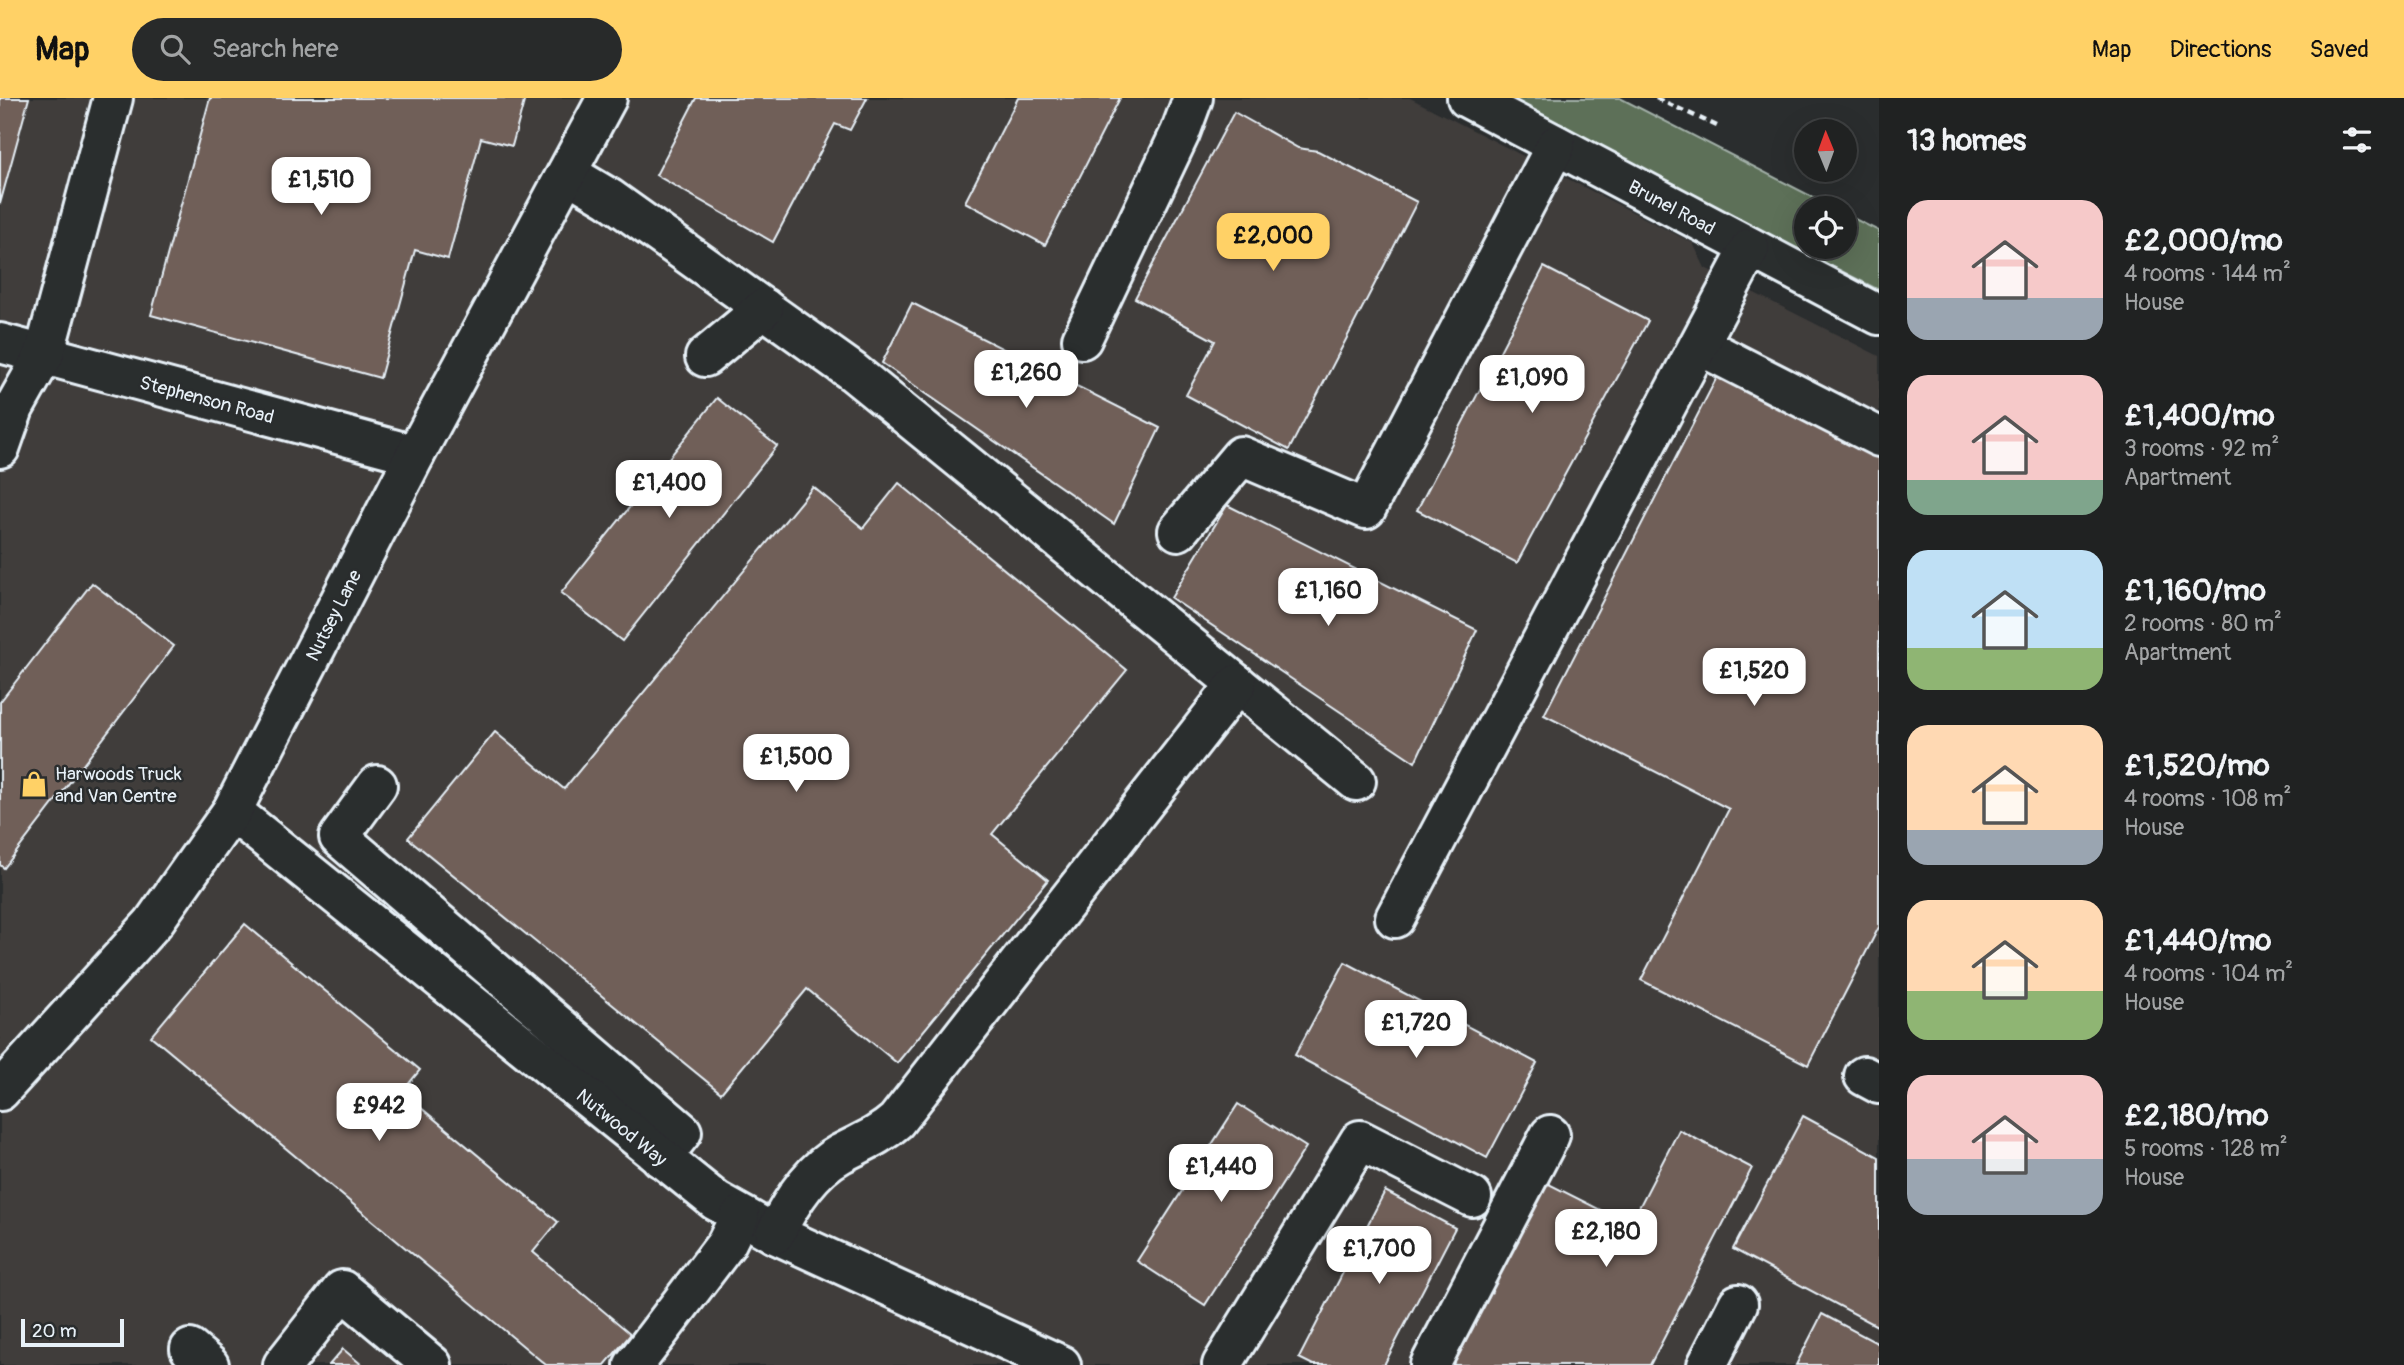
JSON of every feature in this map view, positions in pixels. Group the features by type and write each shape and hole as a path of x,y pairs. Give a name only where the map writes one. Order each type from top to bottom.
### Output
{"lane":[{"path":"0,448 14,408 44,355 113,98"},
{"name":"Nutsey Lane","path":"0,1091 153,923 232,811 415,455 607,98"},
{"path":"1082,339 1180,133 1193,98"},
{"name":"Brunel Road","path":"1467,98 1879,315"},
{"path":"1178,531 1241,456 1366,509 1556,145"},
{"path":"567,173 609,198 853,372 1356,781"},
{"path":"1395,918 1750,248"},
{"path":"705,358 764,309"},
{"name":"Stephenson Road","path":"0,342 415,455"},
{"path":"1699,345 1879,438"},
{"path":"775,1234 793,1201 825,1164 880,1136 896,1121 1237,684"},
{"path":"377,785 340,837 682,1132 661,1158"},
{"name":"Nutwood Way","path":"232,811 661,1158 740,1216 1061,1365"},
{"path":"1430,1365 1550,1135"},
{"path":"1222,1365 1360,1140 1472,1197"},
{"path":"635,1365 726,1244 740,1216"},
{"path":"283,1365 342,1290 432,1365"},
{"path":"1707,1365 1738,1304"}],"path":[{"path":"1656,98 1717,126"}],"shaded area":[{"path":"0,98 1410,98 1693,243 1705,268 1879,356 1879,1365 0,1365"}],"green space":[{"path":"1506,98 1620,98 1811,196 1794,196 1794,247 1594,146"},
{"path":"1857,220 1879,231 1879,290 1818,259 1857,259"}],"building":[{"path":"0,98 29,98 0,204"},
{"path":"210,98 525,98 512,146 481,138 448,259 415,250 380,378 151,315"},
{"path":"696,98 867,98 850,130 835,124 773,242 656,175"},
{"path":"1018,98 1120,98 1045,245 965,202"},
{"path":"1234,112 1298,148 1318,151 1417,202 1289,450 1186,395 1215,341 1135,298"},
{"path":"1544,267 1648,321 1517,563 1417,510"},
{"path":"912,303 1160,428 1114,524 882,363"},
{"path":"1718,375 1879,457 1879,927 1808,1065 1641,980 1729,809 1544,715"},
{"path":"717,398 777,446 622,641 561,593"},
{"path":"899,483 1127,670 992,834 1048,880 897,1063 807,989 721,1093 408,838 495,732 564,789 813,487 863,528"},
{"path":"1227,505 1477,630 1415,762 1171,598"},
{"name":"Harwoods Truck and Van Centre","path":"92,583 174,646 4,868 0,865 0,702"},
{"path":"245,924 420,1070 402,1092 558,1222 533,1252 631,1334 605,1365 546,1365 151,1036"},
{"path":"1345,962 1537,1063 1487,1158 1295,1055"},
{"path":"1238,1104 1306,1147 1205,1305 1137,1261"},
{"path":"1803,1116 1879,1157 1879,1327 1733,1249"},
{"path":"1679,1130 1752,1168 1650,1365 1453,1365 1547,1183 1630,1225"},
{"path":"1385,1191 1455,1228 1384,1365 1313,1365 1299,1358"},
{"path":"1822,1314 1879,1344 1879,1365 1796,1365"},
{"path":"343,1349 362,1365 329,1365"}],"place":[{"name":"Harwoods Truck and Van Centre","path":"34,784"}]}
